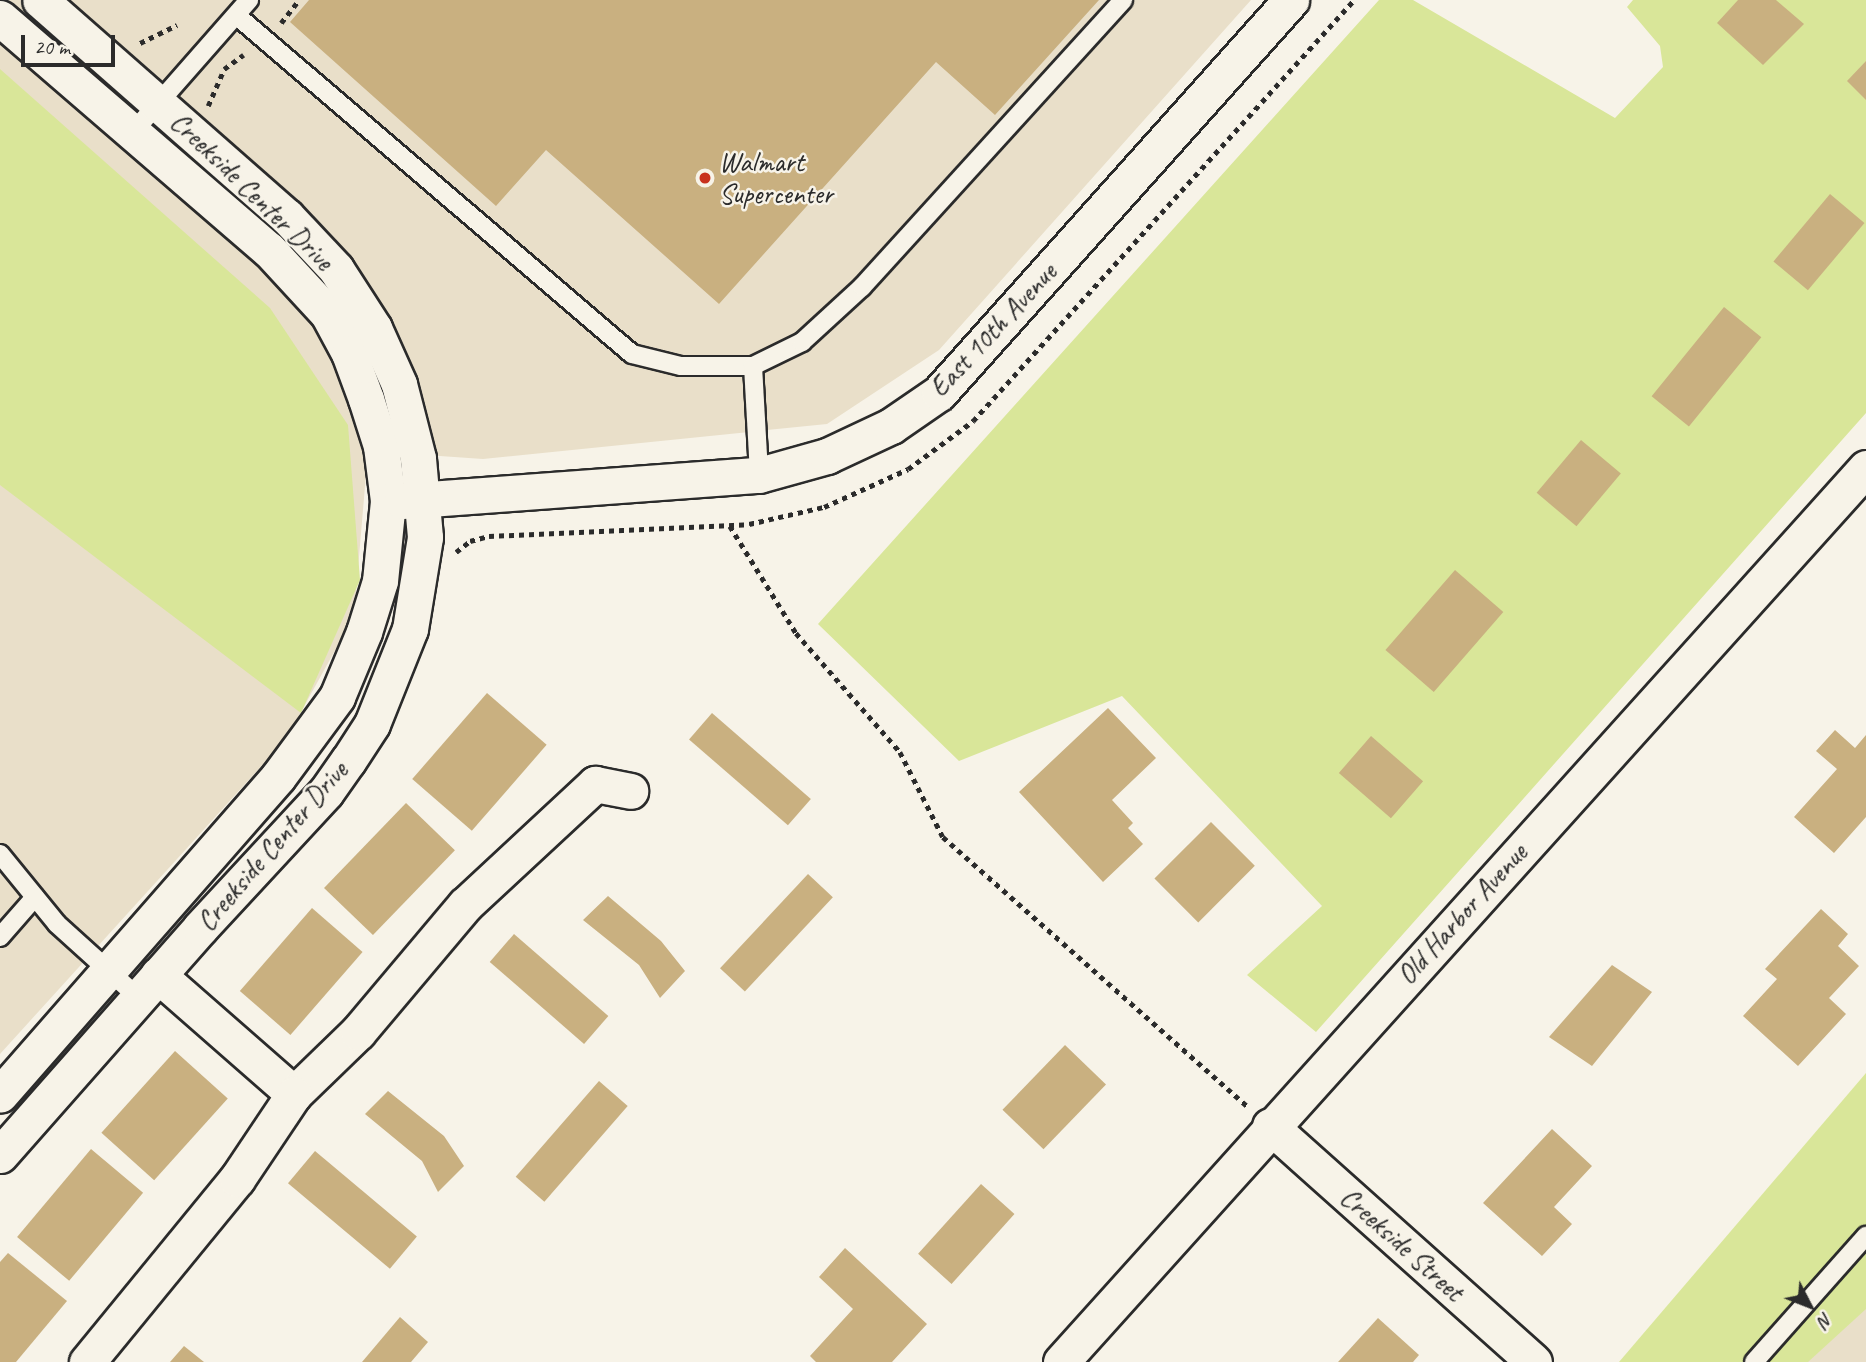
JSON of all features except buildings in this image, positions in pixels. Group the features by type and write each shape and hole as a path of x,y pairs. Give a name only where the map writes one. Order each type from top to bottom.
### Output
{"street":[{"name":"Creekside Center Drive","path":"0,1155 148,986 326,792 372,724 410,629 425,537 424,500 411,423 387,354 359,302 317,247 159,102 40,0"},
{"name":"East 10th Avenue","path":"388,501 759,475 827,456 891,426 939,393 1291,0"},
{"name":"Creekside Center Drive","path":"0,18 269,250 327,314 349,353 366,399 381,446 388,501 380,582 364,632 337,697 278,777 0,1094"},
{"name":"Old Harbor Avenue","path":"1061,1362 1270,1126 1866,468"},
{"path":"87,1362 237,1179 294,1094 358,1032 465,905 595,784 629,791"},
{"path":"148,986 294,1094"},
{"name":"Creekside Street","path":"1270,1126 1534,1362"}],"lane":[{"path":"133,132 249,0"},
{"path":"236,15 632,354 681,366 753,366 802,342 862,287 1123,0"},
{"path":"753,366 759,475"},
{"path":"0,854 57,924 108,970 148,986"},
{"path":"0,937 35,898"},
{"path":"1754,1362 1866,1236"}],"path":[{"path":"450,564 455,553 470,541 489,536 749,524 824,506 908,469 974,421 1354,0"},
{"path":"730,525 796,632 900,752 943,838 1270,1126"}],"shaded area":[{"path":"0,0 1251,0 939,350 827,424 483,459 368,451 354,616 286,739 0,1054"},
{"path":"1866,1216 1866,1362 1733,1362"}],"green space":[{"path":"1379,0 1413,0 1615,118 1663,67 1660,46 1627,7 1633,0 1866,0 1866,413 1316,1032 1247,975 1322,906 1122,696 959,761 818,624"},
{"path":"0,69 270,308 348,425 360,580 301,713 0,485"},
{"path":"1866,1073 1866,1309 1808,1362 1619,1362"}],"place":[{"name":"Walmart Supercenter","path":"705,178"}]}
